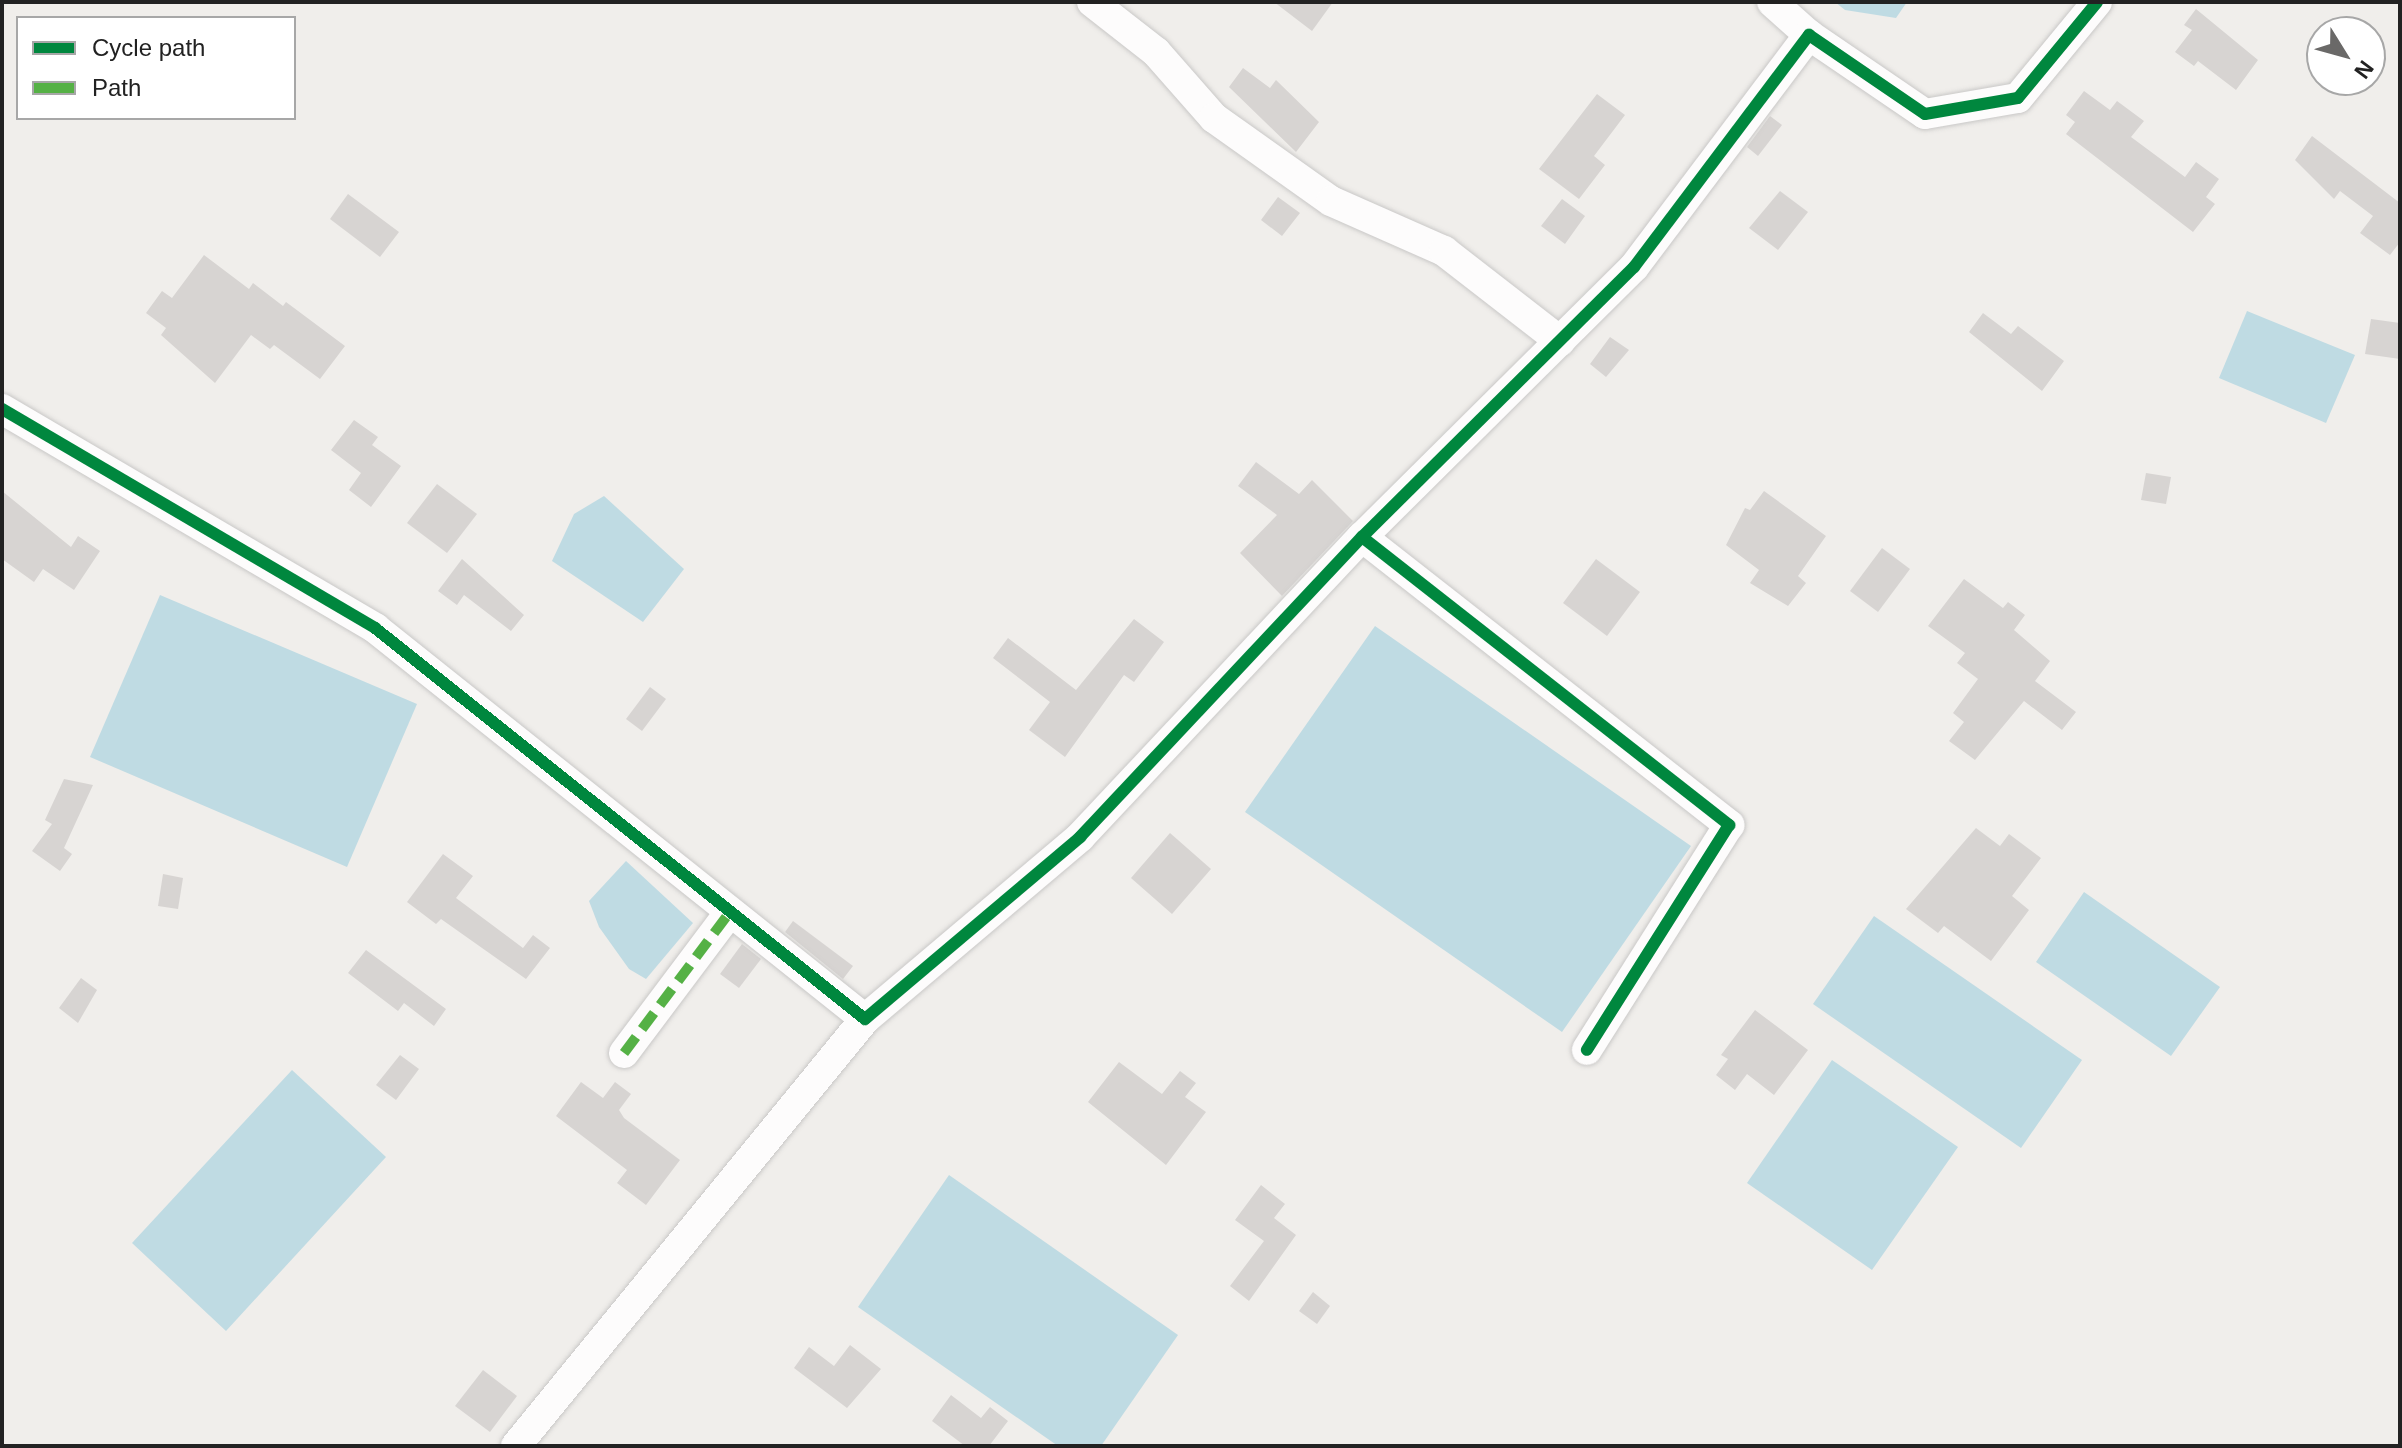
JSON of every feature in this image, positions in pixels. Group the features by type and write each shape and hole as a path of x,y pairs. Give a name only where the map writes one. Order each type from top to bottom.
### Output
{"street":[{"path":"1092,2 1156,52 1214,118 1331,201 1444,251 1560,341"},
{"path":"1772,2 1809,35 1925,114 2018,98 2097,2"},
{"path":"516,1446 865,1019 1080,837 1362,537 1634,267 1809,35"},
{"path":"2,409 375,628 865,1019"},
{"path":"1362,537 1729,825 1587,1050"},
{"path":"624,1053 730,912"}],"water":[{"path":"1835,2 1907,2 1896,18 1845,10"},
{"path":"2247,311 2355,355 2326,423 2219,378"},
{"path":"604,496 684,569 643,622 552,561 574,514"},
{"path":"160,595 417,704 347,867 90,757"},
{"path":"1375,626 1691,846 1562,1032 1245,812"},
{"path":"626,861 693,923 646,979 629,969 599,927 589,901"},
{"path":"2084,892 2220,987 2171,1056 2036,962"},
{"path":"1874,916 2082,1060 2021,1148 1813,1004"},
{"path":"1832,1060 1958,1147 1872,1270 1747,1183"},
{"path":"292,1070 386,1157 226,1331 132,1243"},
{"path":"949,1175 1178,1335 1101,1446 1058,1446 858,1307"}],"building":[{"path":"1274,2 1333,2 1312,31"},
{"path":"2196,9 2258,60 2236,90 2198,61 2194,66 2175,52 2192,30 2184,25"},
{"path":"1243,68 1270,88 1276,80 1319,122 1296,152 1229,87"},
{"path":"2084,91 2110,110 2117,101 2144,121 2131,137 2185,177 2196,162 2219,179 2206,197 2215,204 2193,232 2066,134 2075,122 2066,115"},
{"path":"1597,94 1625,115 1594,156 1605,165 1579,199 1539,169"},
{"path":"1770,116 1782,125 1758,156 1747,147"},
{"path":"2312,136 2400,203 2400,242 2390,255 2360,233 2373,216 2340,191 2334,199 2295,160"},
{"path":"1780,191 1808,212 1778,250 1749,228"},
{"path":"348,194 399,232 380,257 330,219"},
{"path":"1278,197 1300,213 1282,236 1261,220"},
{"path":"1562,199 1585,216 1565,244 1541,226"},
{"path":"204,255 249,289 253,283 283,306 286,302 345,346 320,379 274,345 270,349 251,335 215,383 161,335 166,328 146,313 162,291 172,298"},
{"path":"1983,313 2011,334 2018,326 2064,361 2042,391 1969,332"},
{"path":"2371,319 2400,323 2400,359 2365,354"},
{"path":"1610,337 1629,350 1606,377 1590,364"},
{"path":"354,420 378,437 372,445 401,466 371,507 349,490 361,473 331,450"},
{"path":"1256,462 1299,494 1312,480 1353,521 1282,596 1240,553 1277,515 1238,486"},
{"path":"2146,473 2171,477 2166,504 2141,500"},
{"path":"437,484 477,514 447,553 407,523"},
{"path":"2,491 71,547 78,536 100,551 74,590 43,569 34,582 2,559"},
{"path":"1764,491 1826,536 1798,576 1806,583 1788,606 1750,583 1759,570 1726,545 1745,508 1750,510"},
{"path":"1882,548 1910,569 1878,612 1850,591"},
{"path":"462,559 524,615 511,631 464,595 457,605 438,591"},
{"path":"1596,559 1640,592 1607,636 1563,603"},
{"path":"1964,579 2003,608 2008,602 2025,615 2014,630 2050,661 2035,681 2076,712 2062,730 2024,701 1975,760 1949,741 1964,722 1953,713 1978,679 1957,663 1965,653 1928,626"},
{"path":"1134,619 1164,642 1134,682 1124,675 1065,757 1029,730 1050,702 993,658 1008,638 1076,690"},
{"path":"650,687 666,699 642,731 626,719"},
{"path":"64,779 93,785 64,848 72,854 60,871 32,851 52,824 45,820"},
{"path":"1976,828 2000,846 2009,834 2041,858 2012,896 2029,910 1991,961 1944,926 1938,933 1906,909"},
{"path":"1170,833 1211,869 1172,914 1131,878"},
{"path":"443,854 473,876 456,898 523,948 533,935 550,948 526,979 441,919 436,924 407,902"},
{"path":"163,874 183,878 178,909 158,906"},
{"path":"793,921 853,966 843,979 785,932"},
{"path":"742,944 761,959 739,988 720,974"},
{"path":"366,950 446,1009 434,1026 404,1003 398,1011 348,973"},
{"path":"81,978 97,990 78,1023 59,1008"},
{"path":"1755,1010 1808,1050 1774,1095 1747,1074 1735,1090 1716,1075 1728,1059 1721,1055"},
{"path":"400,1055 419,1069 396,1100 376,1085"},
{"path":"1119,1062 1162,1094 1180,1071 1196,1083 1185,1097 1206,1112 1166,1165 1088,1102"},
{"path":"581,1082 603,1098 615,1082 631,1094 619,1110 624,1118 680,1160 646,1205 617,1183 627,1170 556,1116"},
{"path":"1261,1185 1285,1204 1274,1218 1296,1235 1249,1301 1230,1286 1264,1241 1235,1220"},
{"path":"1313,1292 1330,1306 1317,1324 1299,1311"},
{"path":"850,1345 881,1369 847,1408 794,1368 809,1347 834,1366"},
{"path":"483,1370 517,1396 490,1432 455,1406"},
{"path":"951,1395 981,1418 990,1407 1008,1421 989,1446 965,1446 932,1421"}],"marked path":[{"path":"624,1053 730,912"}],"cycle path":[{"path":"2,409 375,628 865,1019 1080,837 1362,537 1634,267 1809,35 1925,114 2018,98 2097,2"},
{"path":"1362,537 1729,825 1587,1050"}]}
